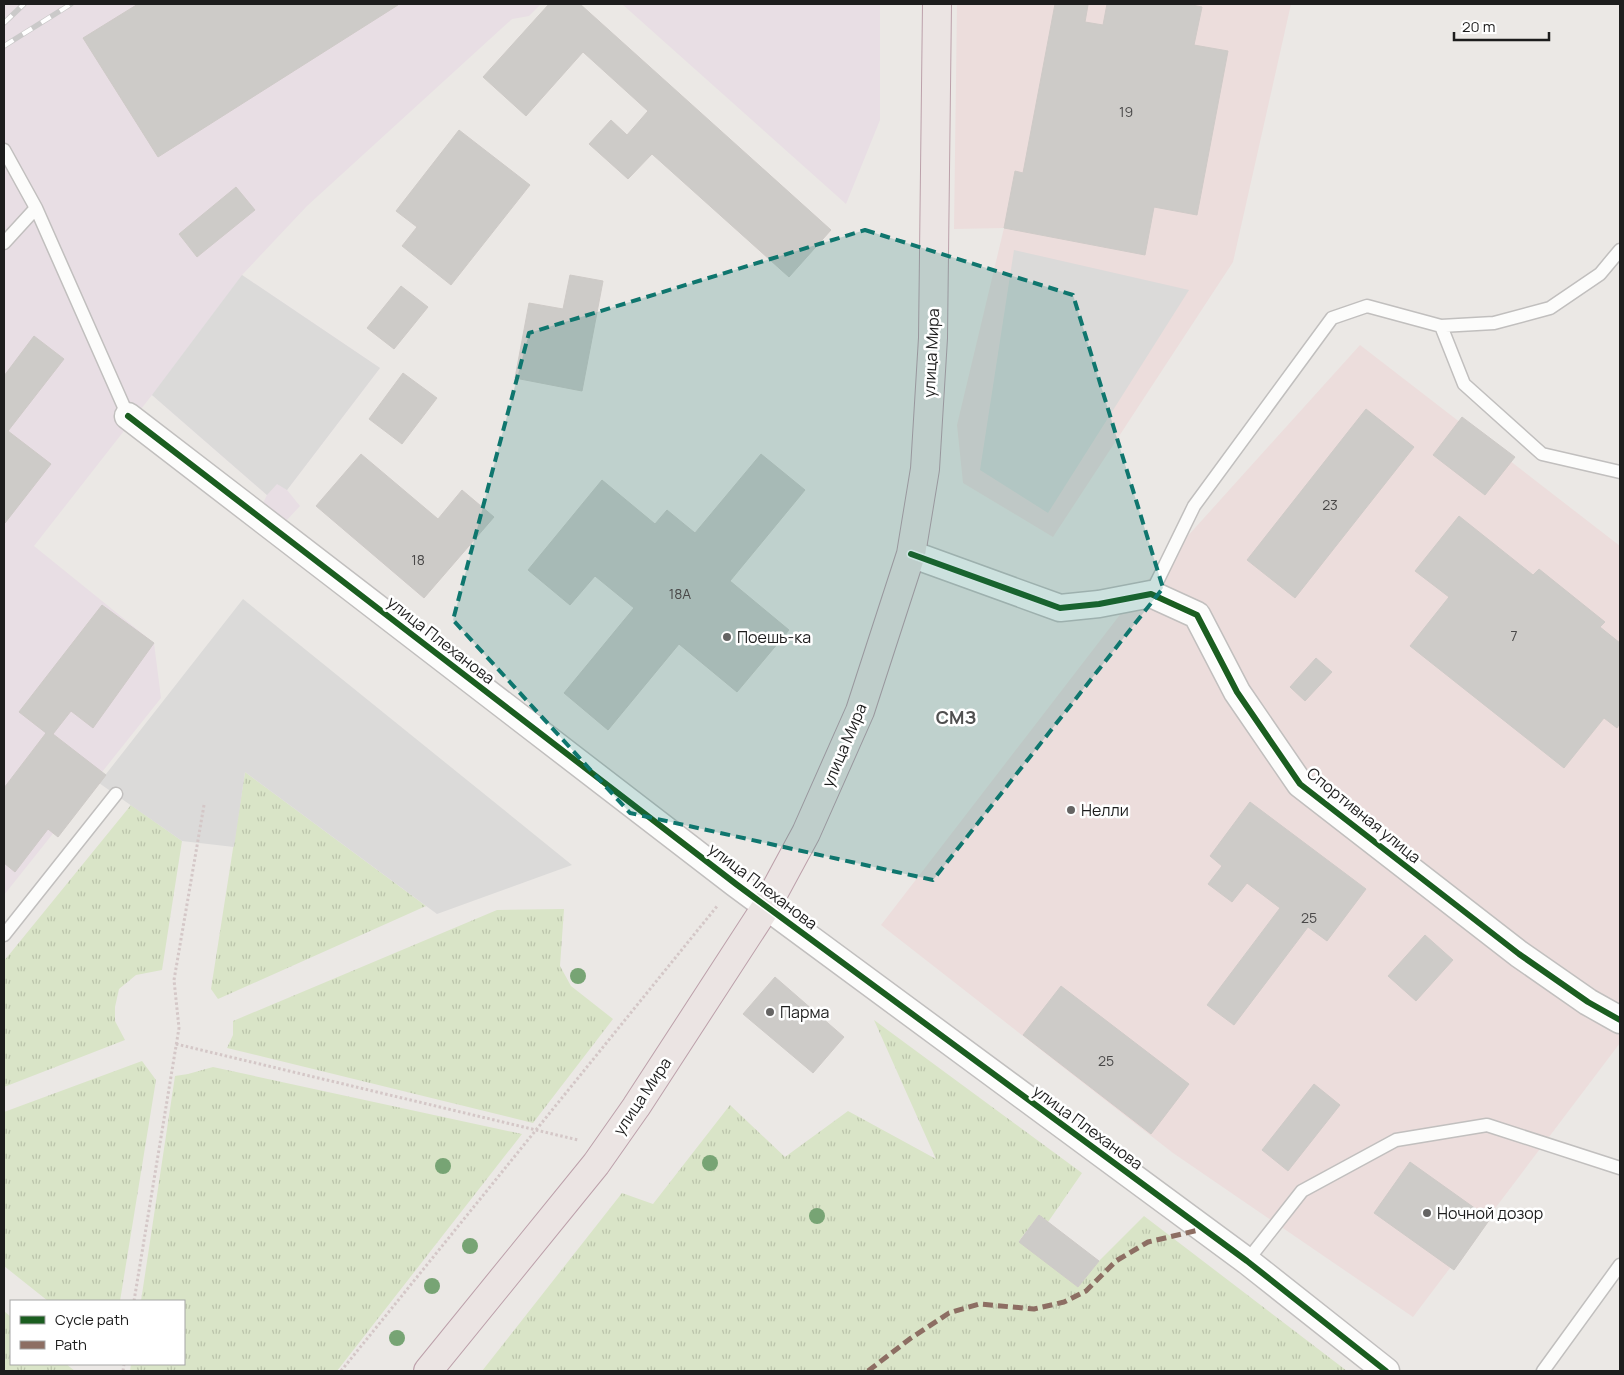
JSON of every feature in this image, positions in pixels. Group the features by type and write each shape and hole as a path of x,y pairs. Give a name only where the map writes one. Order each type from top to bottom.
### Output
{"highway":[{"name":"улица Мира","path":"428,1371 596,1164 636,1107 766,907 806,833 860,711 911,554 925,469 933,338 937,4"}],"street":[{"name":"улица Плеханова","path":"128,416 766,907 1247,1261 1386,1371"},
{"path":"911,554 1060,608 1100,604 1150,594"},
{"name":"Спортивная улица","path":"1150,594 1197,615 1237,692 1300,784 1518,954 1588,1002 1620,1020"}],"lane":[{"path":"4,150 36,208 128,416"},
{"path":"4,243 36,208"},
{"path":"1150,594 1194,506 1332,318 1367,306 1441,326 1494,323 1550,308 1600,274 1620,250"},
{"path":"1441,326 1464,384 1542,454 1620,472"},
{"path":"4,935 116,794"},
{"path":"1247,1261 1302,1192 1396,1140 1487,1124 1620,1168"},
{"path":"1543,1371 1620,1265"}],"path":[{"path":"134,1300 179,1028 174,980 204,805"},
{"path":"341,1371 736,884"},
{"path":"176,1044 608,1147"}],"highlighted area":[{"path":"865,230 1073,295 1163,588 933,880 630,813 453,620 529,333"}],"shaded area":[{"path":"4,4 541,4 529,16 512,19 307,206 242,275 380,368 287,490 300,506 285,522 262,505 267,495 152,395 34,546 154,643 161,698 4,895"},
{"path":"622,4 880,4 880,120 846,204"},
{"path":"957,4 1291,4 1233,262 1053,537 963,483 957,425 1004,228 954,229"},
{"path":"1014,250 1189,290 1048,513 980,470"},
{"path":"242,275 380,368 287,490 277,484 267,495 152,395"},
{"path":"1360,345 1620,546 1620,1043 1413,1317 1173,1153 881,925 1139,590"},
{"path":"243,599 572,865 437,914 245,772 234,847 182,841 99,783"}],"green space":[{"path":"245,772 426,906 218,999 211,989"},
{"path":"131,805 182,841 162,970 136,975 119,989 115,1007 115,1021 125,1040 4,1087 4,961"},
{"path":"564,909 560,966 571,986 613,1019 533,1123 227,1048 233,1035 233,1021 497,910"},
{"path":"874,1020 1082,1173 1048,1222 1039,1215 1019,1241 1078,1287 1099,1261 1144,1216 1347,1371 482,1371 622,1193 653,1204 730,1105 785,1157 848,1111 936,1159"},
{"path":"142,1061 156,1080 120,1300 47,1300 4,1266 4,1112"},
{"path":"213,1067 522,1134 337,1371 130,1371 131,1365 185,1365 185,1300 141,1300 175,1076"},
{"path":"4,1311 10,1316 10,1365 67,1365 75,1371 4,1371"}],"building":[{"path":"138,4 398,5 158,157 83,38"},
{"path":"549,4 580,4 831,230 789,277 652,154 628,179 589,144 611,120 627,135 648,111 583,52 526,116 483,77"},
{"path":"1055,4 1088,5 1085,22 1103,25 1107,4 1187,4 1202,7 1194,45 1228,51 1197,215 1154,207 1145,255 1004,228 1015,171 1023,173"},
{"path":"459,130 530,185 451,285 402,246 417,227 396,211"},
{"path":"236,187 255,210 197,257 179,234"},
{"path":"570,275 603,281 582,391 515,378 529,303 563,309"},
{"path":"401,286 428,307 394,349 367,328"},
{"path":"34,336 64,359 8,431 51,464 5,523 4,376"},
{"path":"403,373 437,398 402,444 369,419"},
{"path":"1366,409 1414,447 1295,598 1247,560"},
{"path":"1462,417 1515,457 1485,495 1433,455"},
{"path":"361,454 438,519 462,490 494,517 424,598 316,506"},
{"path":"761,454 805,490 730,581 789,630 737,692 679,644 608,730 564,693 634,608 595,576 570,605 528,570 602,480 655,524 667,510 695,533"},
{"path":"1459,516 1533,575 1539,569 1605,622 1600,627 1620,643 1620,723 1617,728 1604,718 1564,768 1410,646 1449,597 1415,571"},
{"path":"102,605 154,643 93,728 71,711 53,734 106,775 58,837 48,829 15,872 4,863 4,788 46,733 19,712"},
{"path":"1316,658 1332,672 1305,701 1290,687"},
{"path":"1250,802 1366,889 1327,941 1308,927 1234,1025 1207,1005 1280,908 1247,883 1232,902 1208,884 1222,866 1210,856"},
{"path":"1425,935 1453,960 1416,1001 1388,976"},
{"path":"775,977 844,1037 813,1073 743,1014"},
{"path":"1061,986 1189,1084 1151,1134 1023,1035"},
{"path":"1314,1084 1340,1105 1288,1171 1262,1150"},
{"path":"1410,1162 1490,1219 1454,1270 1374,1213"},
{"path":"1039,1215 1099,1261 1078,1287 1019,1242"}],"railway":[{"path":"4,23 24,4"},
{"path":"4,46 71,4"}],"marked path":[{"path":"868,1371 911,1338 949,1313 979,1304 1034,1309 1064,1302 1086,1291 1116,1261 1148,1242 1203,1229"}],"cycle path":[{"path":"128,416 736,884 1247,1261 1386,1371"},
{"path":"911,554 1060,608 1099,604 1151,594 1197,615 1237,692 1300,784 1519,954 1588,1002 1620,1020"}],"place":[{"name":"Поешь-ка","path":"727,637"},
{"name":"Нелли","path":"1071,810"},
{"name":"Парма","path":"770,1012"},
{"name":"Ночной дозор","path":"1427,1213"}],"district":[{"name":"СМЗ","path":"956,717"}]}
